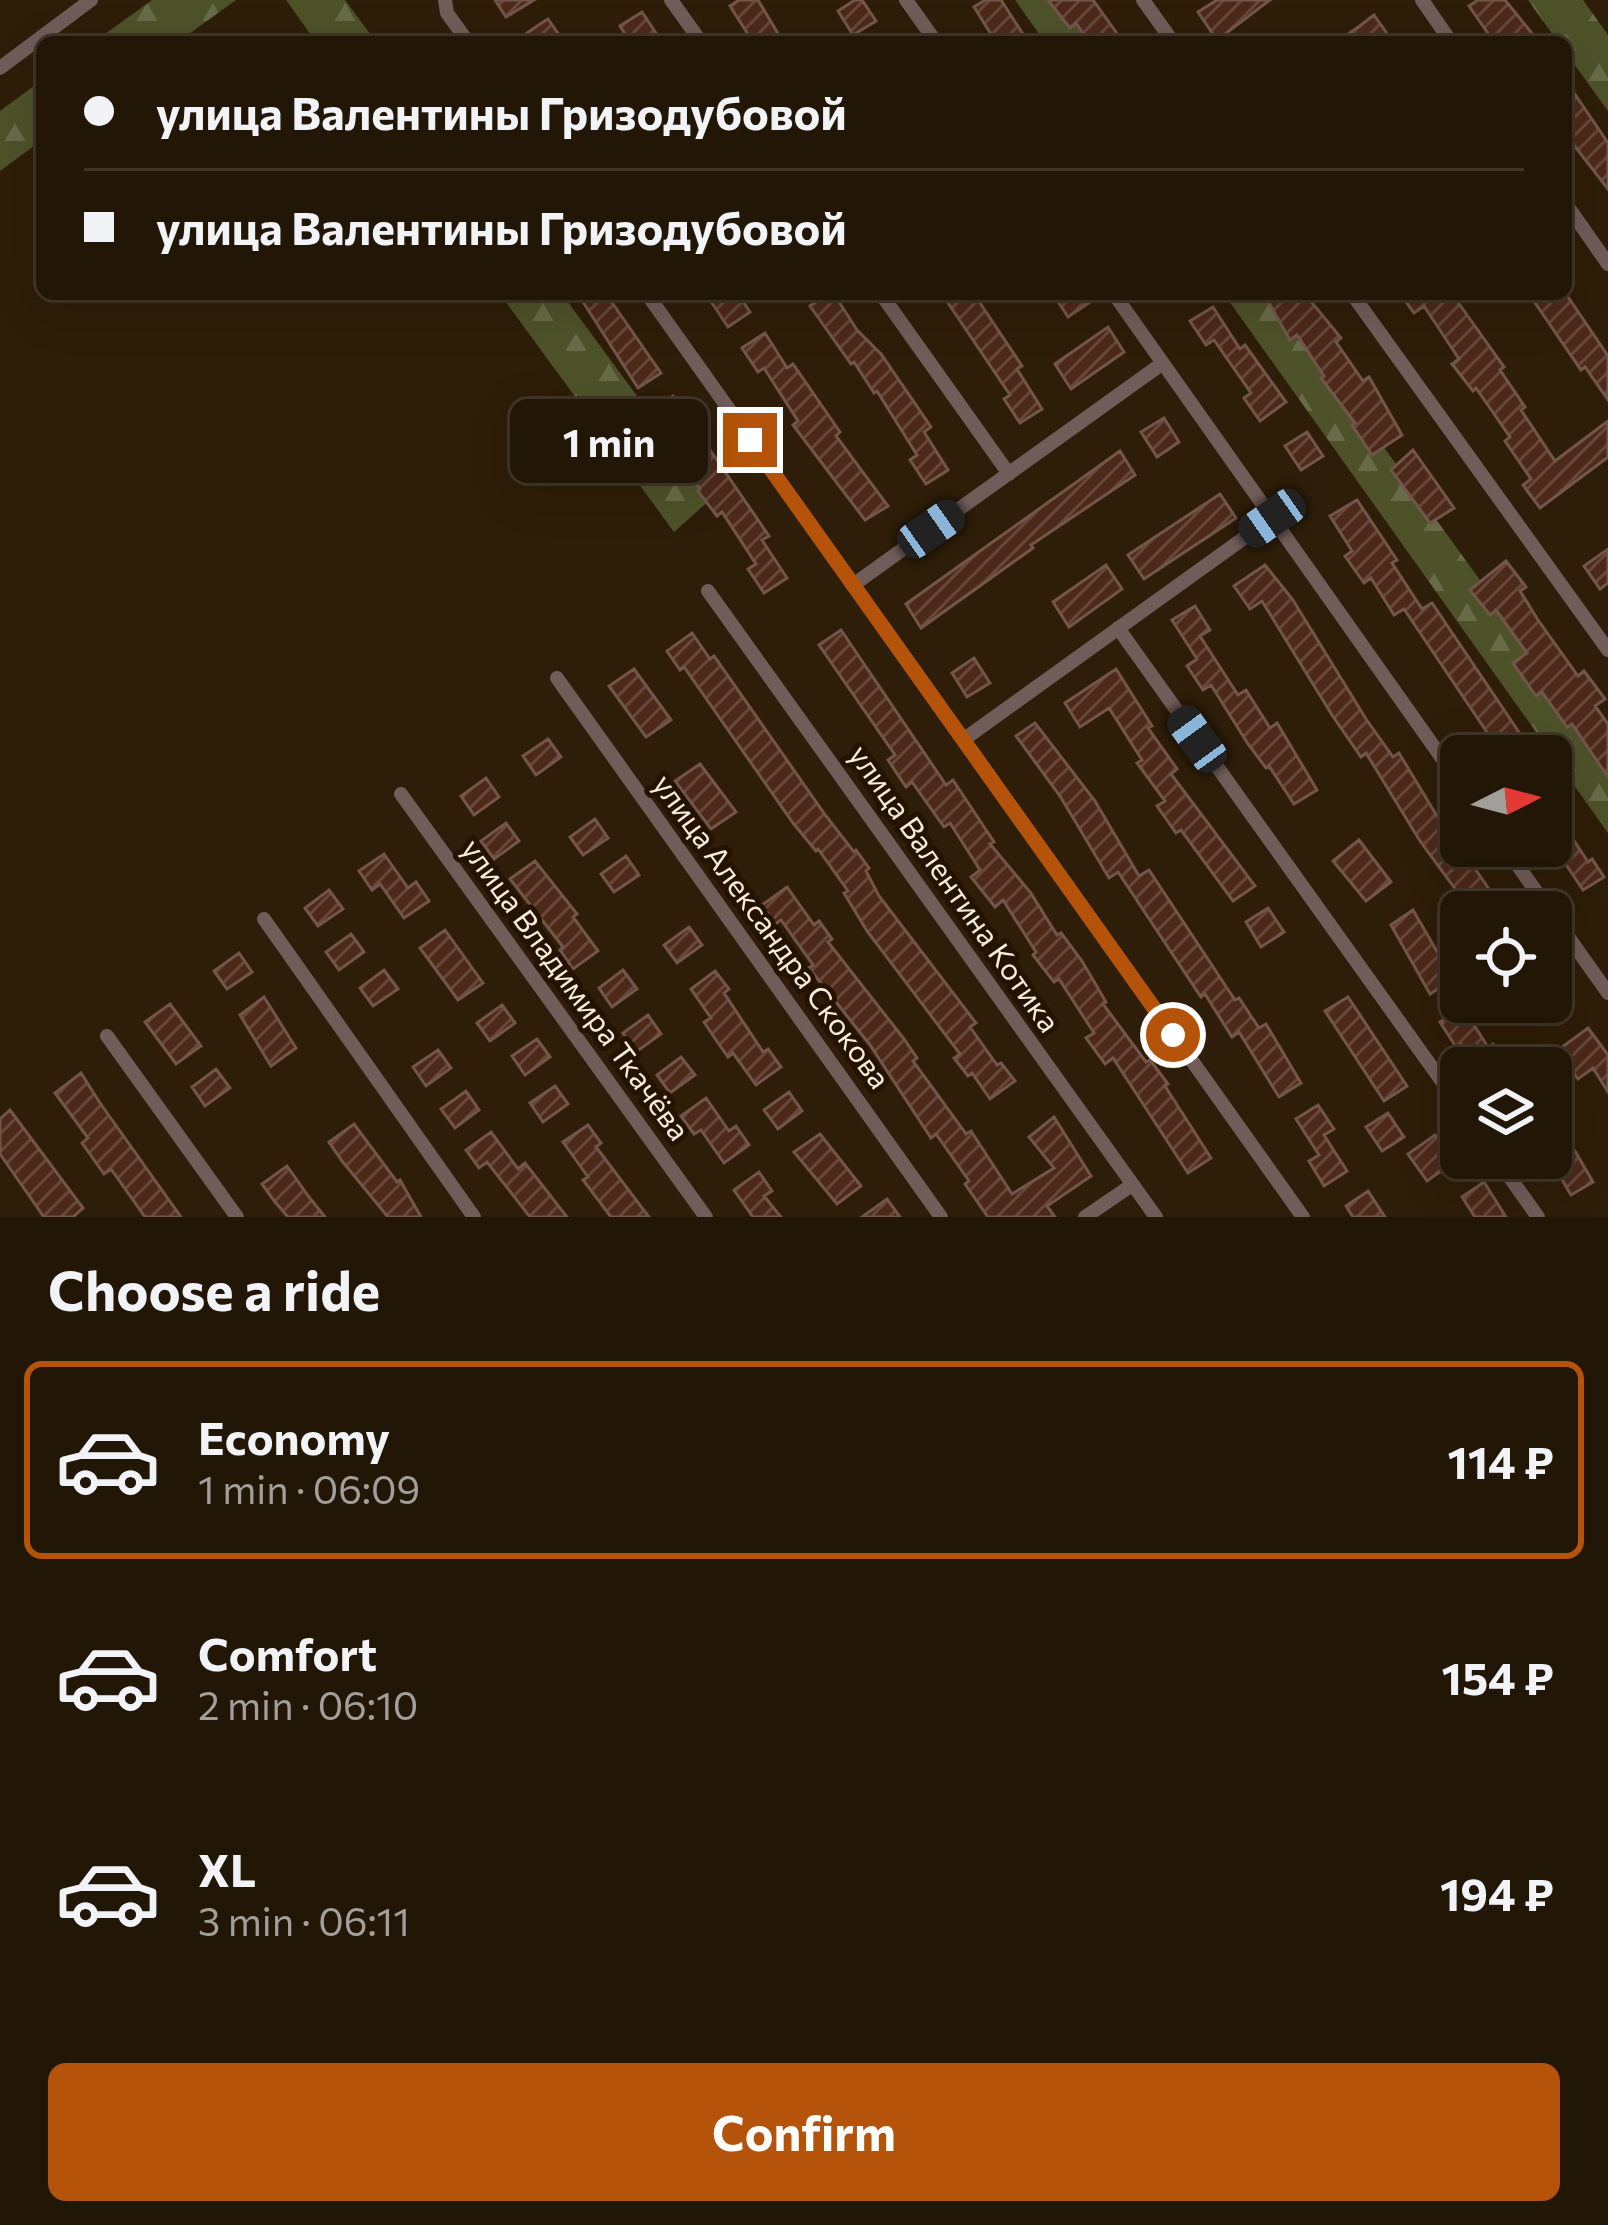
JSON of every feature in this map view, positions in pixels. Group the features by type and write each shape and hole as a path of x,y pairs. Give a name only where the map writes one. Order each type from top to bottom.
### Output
{"street":[{"path":"43,36 91,0"},
{"path":"446,0 447,13 464,36"},
{"path":"671,0 697,36"},
{"path":"906,0 932,36"},
{"path":"1143,0 1169,36"},
{"path":"1421,0 1447,36"},
{"path":"0,68 36,41"},
{"path":"1572,213 1608,264"},
{"path":"651,300 1303,1217"},
{"path":"884,300 1009,474"},
{"path":"1118,300 1440,755"},
{"path":"1356,300 1608,650"},
{"path":"854,585 1163,363"},
{"path":"963,740 1272,518"},
{"name":"улица Валентина Котика","path":"708,591 1156,1217"},
{"path":"1118,628 1440,1079"},
{"name":"улица Александра Скокова","path":"556,678 941,1217"},
{"name":"улица Владимира Ткачёва","path":"401,794 706,1217"},
{"path":"1519,867 1608,992"},
{"path":"264,920 474,1217"},
{"path":"106,1036 237,1217"},
{"path":"1511,1179 1538,1217"},
{"path":"1085,1217 1132,1185"}],"green space":[{"path":"152,0 236,0 186,36 102,36"},
{"path":"286,0 345,0 372,36 312,36"},
{"path":"1015,0 1061,0 1087,36 1041,36"},
{"path":"1528,0 1583,0 1608,35 1608,111 1572,61 1572,36 1554,36"},
{"path":"36,84 36,144 0,171 0,111"},
{"path":"504,300 566,300 712,498 674,532"},
{"path":"1228,300 1277,300 1608,757 1608,833 1572,782 1572,735 1538,735"}],"building":[{"path":"495,0 534,0 506,17"},
{"path":"739,0 758,0 779,36 749,36 730,6"},
{"path":"862,0 876,21 853,35 838,11"},
{"path":"985,0 1001,0 1024,36 992,36 974,7"},
{"path":"1048,0 1093,0 1119,36 1085,36 1076,23 1070,28"},
{"path":"1217,0 1270,0 1222,36 1214,36 1198,12"},
{"path":"1478,0 1505,0 1534,36 1490,36 1469,6"},
{"path":"642,12 658,36 626,36 620,26"},
{"path":"1374,15 1389,36 1345,36"},
{"path":"548,19 560,36 523,36"},
{"path":"1572,90 1608,143 1608,189 1572,143"},
{"path":"582,300 610,300 661,373 638,388"},
{"path":"742,300 750,312 728,327 712,303"},
{"path":"819,300 838,300 931,427 924,432 948,470 926,484 910,460 917,455 877,391 851,364 810,306"},
{"path":"946,300 978,300 1022,366 1017,369 1042,409 1020,423 1004,399 1010,395"},
{"path":"1057,300 1089,300 1090,302 1068,317"},
{"path":"1267,300 1310,300 1341,338 1336,342 1363,381 1369,377 1402,435 1372,455 1297,335 1290,340"},
{"path":"1404,300 1456,300 1504,367 1500,370 1525,407 1521,410 1555,461 1608,421 1608,457 1540,508 1523,485 1531,479 1505,441 1510,437 1476,388 1473,391 1452,364 1459,359 1424,306 1414,313"},
{"path":"1533,300 1570,300 1608,356 1608,400 1585,367 1581,370"},
{"path":"1213,307 1240,349 1245,345 1286,402 1260,421 1244,398 1251,393 1214,340 1206,345 1190,321"},
{"path":"1108,327 1124,352 1071,389 1055,364"},
{"path":"765,333 787,368 793,364 840,432 836,436 888,506 865,520 793,425 798,421 764,368 758,372 742,348"},
{"path":"673,396 769,536 762,540 787,578 764,593 748,569 756,564 722,512 717,516 698,491 650,411"},
{"path":"1164,418 1179,442 1157,457 1141,432"},
{"path":"1307,432 1323,456 1301,470 1285,446"},
{"path":"1413,450 1454,508 1430,523 1391,470"},
{"path":"1120,451 1135,475 921,628 906,604"},
{"path":"1220,494 1236,518 1144,579 1128,555"},
{"path":"1357,500 1397,560 1392,563 1422,609 1432,603 1521,735 1489,735 1404,609 1394,615 1371,578 1364,583 1345,556 1352,551 1330,516"},
{"path":"1608,549 1608,583 1600,589 1584,566"},
{"path":"1506,561 1526,587 1520,591 1538,620 1578,676 1584,671 1605,699 1595,706 1608,724 1608,777 1572,724 1567,727 1542,692 1536,696 1513,663 1527,653 1496,610 1490,615 1470,590"},
{"path":"1106,565 1122,589 1069,627 1053,602"},
{"path":"1265,565 1293,600 1393,757 1399,753 1440,821 1440,867 1474,867 1490,891 1457,891 1420,841 1366,753 1361,757 1332,715 1262,601 1250,609 1234,586"},
{"path":"1195,606 1210,630 1200,636 1238,695 1246,690 1270,728 1277,723 1317,790 1294,804 1211,685 1203,690 1187,666 1197,659 1172,620"},
{"path":"841,630 946,785 953,780 994,842 990,844 1082,961 1103,1004 1168,1084 1211,1158 1188,1173 1113,1058 1105,1064 1086,1038 1094,1033 1059,979 1054,982 1033,955 1036,952 1003,900 995,907 971,877 980,870 950,823 944,827 912,782 906,787 888,760 895,755 819,645"},
{"path":"692,633 710,659 714,656 826,816 869,868 866,871 879,896 976,1023 970,1027 997,1065 1001,1063 1015,1081 990,1099 972,1073 968,1076 954,1058 960,1054 867,931 844,893 848,891 818,849 793,823 684,667 680,670 667,651"},
{"path":"974,658 990,683 967,697 952,673"},
{"path":"634,669 671,720 646,737 609,686"},
{"path":"1116,669 1177,769 1171,774 1255,886 1233,901 1181,830 1176,833 1157,806 1165,801 1137,763 1142,760 1109,708 1080,727 1065,703"},
{"path":"1035,723 1095,801 1139,876 1149,870 1235,1000 1239,998 1259,1028 1266,1024 1301,1083 1279,1097 1239,1032 1232,1037 1205,994 1201,997 1118,872 1109,878 1060,796 1016,736"},
{"path":"548,739 561,757 536,775 523,756"},
{"path":"700,764 736,812 711,829 675,781"},
{"path":"486,778 499,797 474,815 461,796"},
{"path":"595,819 608,838 583,855 570,837"},
{"path":"506,823 519,841 494,859 481,841"},
{"path":"1572,837 1604,877 1583,890 1568,867 1572,867"},
{"path":"1359,840 1391,882 1366,901 1333,861"},
{"path":"384,854 408,888 416,882 429,901 404,918 380,884 372,890 359,871"},
{"path":"626,856 639,875 614,892 601,874"},
{"path":"535,861 577,914 573,917 598,951 573,969 560,950 563,947 510,879"},
{"path":"787,887 814,925 819,921 832,939 828,942 904,1039 917,1058 913,1061 966,1134 971,1131 1012,1194 1054,1168 1029,1137 1054,1117 1091,1176 1047,1206 1055,1217 988,1217 965,1184 969,1181 936,1134 931,1138 870,1045 809,968 813,965 781,920 775,924 762,905"},
{"path":"329,890 343,909 318,926 305,908"},
{"path":"1268,908 1284,932 1261,947 1246,922"},
{"path":"1413,910 1440,957 1440,987 1430,994 1391,925"},
{"path":"689,927 702,945 677,963 664,945"},
{"path":"445,930 483,983 458,1000 420,948"},
{"path":"351,934 364,952 339,970 326,952"},
{"path":"239,953 252,972 227,989 214,971"},
{"path":"384,970 398,989 373,1006 360,988"},
{"path":"623,970 637,989 612,1007 599,988"},
{"path":"715,971 763,1052 768,1049 781,1067 756,1085 733,1053 728,1057 718,1043 704,1022 711,1018 691,989"},
{"path":"264,997 296,1048 271,1066 240,1015"},
{"path":"1348,997 1407,1086 1384,1101 1325,1011"},
{"path":"170,1004 201,1046 176,1064 145,1022"},
{"path":"502,1005 515,1023 490,1041 477,1023"},
{"path":"648,1015 661,1034 636,1052 623,1033"},
{"path":"1441,1023 1473,1023 1488,1047 1461,1044 1456,1047"},
{"path":"1588,1028 1608,1055 1608,1092 1593,1068 1578,1079 1572,1070 1572,1047 1562,1047"},
{"path":"537,1039 550,1057 525,1075 512,1056"},
{"path":"438,1050 451,1068 426,1086 413,1067"},
{"path":"681,1057 695,1075 670,1093 657,1075"},
{"path":"216,1069 230,1088 205,1106 192,1087"},
{"path":"81,1073 181,1217 145,1217 111,1169 104,1174 82,1143 88,1138 55,1093"},
{"path":"555,1086 568,1104 543,1122 530,1103"},
{"path":"466,1091 479,1110 455,1128 441,1109"},
{"path":"789,1092 802,1111 778,1129 764,1110"},
{"path":"706,1098 729,1131 736,1126 749,1145 724,1163 701,1130 694,1134 681,1116"},
{"path":"1318,1105 1334,1129 1324,1135 1347,1171 1324,1186 1309,1161 1319,1155 1296,1119"},
{"path":"10,1110 83,1208 73,1217 44,1217 0,1154 0,1119"},
{"path":"1388,1113 1404,1137 1382,1151 1366,1127"},
{"path":"354,1124 400,1180 421,1217 388,1217 342,1161 329,1142"},
{"path":"588,1125 601,1143 596,1147 649,1217 611,1217 583,1180 588,1177 563,1142"},
{"path":"491,1132 518,1169 525,1163 567,1217 530,1217 487,1162 479,1168 466,1150"},
{"path":"820,1134 861,1186 837,1204 794,1152"},
{"path":"1435,1135 1440,1142 1440,1172 1427,1181 1408,1154"},
{"path":"1575,1151 1593,1182 1571,1195 1562,1179 1572,1179"},
{"path":"287,1166 325,1217 288,1217 275,1202 262,1184"},
{"path":"759,1172 772,1191 764,1196 781,1217 753,1217 734,1190"},
{"path":"1484,1182 1506,1217 1475,1217 1462,1197"},
{"path":"1368,1191 1385,1217 1353,1217 1346,1206"},
{"path":"887,1199 900,1217 862,1217"}],"route":[{"path":"750,440 1173,1035"}]}
